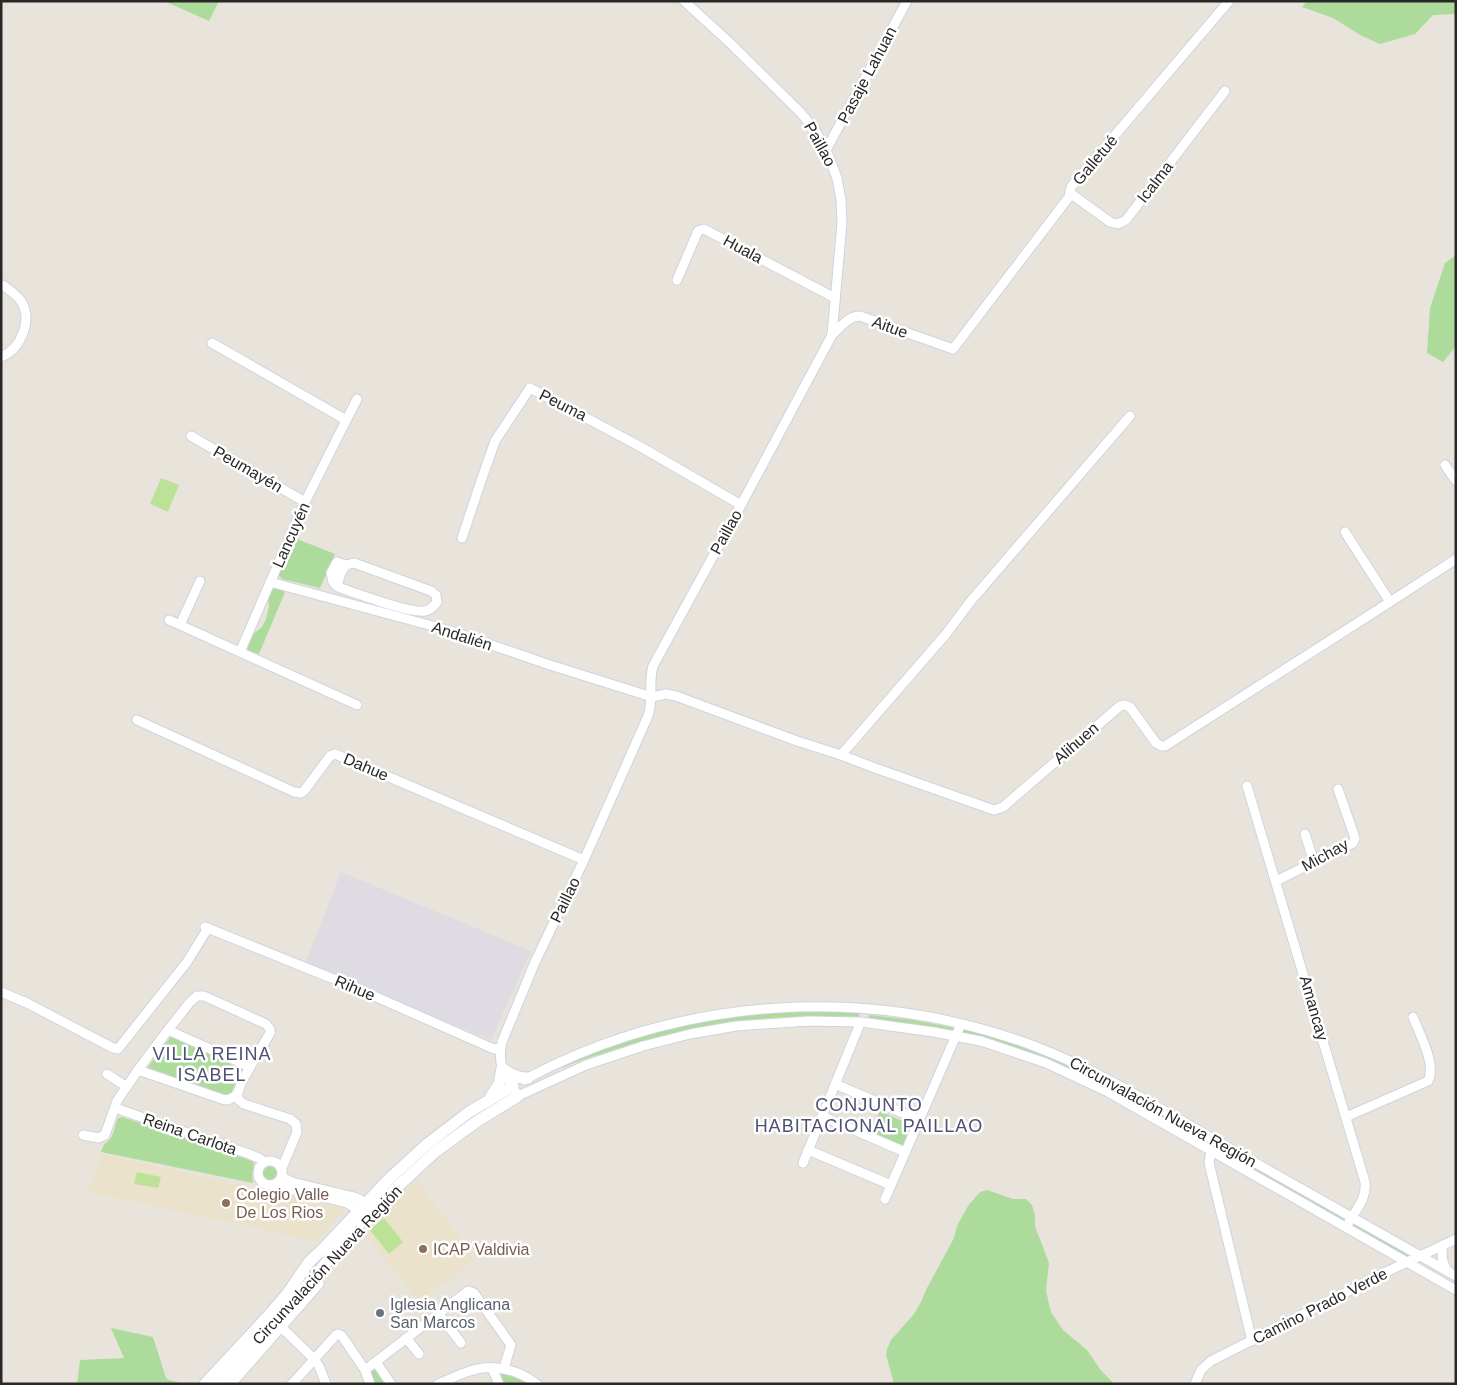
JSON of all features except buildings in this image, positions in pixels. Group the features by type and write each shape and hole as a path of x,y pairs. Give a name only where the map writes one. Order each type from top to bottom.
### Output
{"street":[{"name":"Paillao","path":"515,1091 502,1068 500,1048 535,962 584,860 648,716 652,697 651,676 656,661 742,505 832,335 842,211 837,178 826,150 815,130 801,113 729,42 684,1"},
{"name":"Pasaje Lahuan","path":"826,150 907,1"},
{"name":"Galletué","path":"953,349 1069,197 1071,187 1229,1"},
{"name":"Icalma","path":"1070,193 1110,222 1118,224 1126,220 1225,91"},
{"name":"Huala","path":"677,280 698,231 704,229 835,298"},
{"path":"1,357 6,355 18,343 25,328 26,318 25,309 20,300 3,285"},
{"name":"Aitue","path":"832,335 852,317 860,316 953,349"},
{"path":"212,343 346,420"},
{"name":"Peuma","path":"462,538 480,481 496,441 530,388 641,447 742,505"},
{"name":"Lancuyén","path":"240,652 305,502 356,399"},
{"path":"841,755 1130,416"},
{"name":"Peumayén","path":"192,436 305,502"},
{"path":"1445,465 1456,480"},
{"path":"1345,532 1390,602"},
{"name":"Alihuen","path":"652,697 666,694 676,696 797,741 991,809 997,809 1002,807 1120,706 1130,707 1156,743 1165,746 1456,559"},
{"path":"425,624 430,609 437,602 436,595 431,591 354,563 346,565 337,562 331,573 333,582 338,587 411,610 426,611 430,609"},
{"path":"180,625 200,581"},
{"name":"Andalién","path":"270,582 425,624 652,697"},
{"path":"169,620 357,705"},
{"name":"Dahue","path":"136,720 294,792 301,793 304,791 330,756 335,754 584,860"},
{"name":"Amancay","path":"1247,786 1365,1185 1363,1198 1346,1227"},
{"name":"Michay","path":"1276,882 1353,843 1355,838 1338,790"},
{"path":"1305,834 1314,862"},
{"name":"Rihue","path":"1,992 118,1049 187,962 206,928 356,988 494,1049 500,1048"},
{"path":"83,1135 99,1138 105,1135 117,1101 138,1070 168,1030 190,1002 199,996 204,996 270,1027 270,1033 242,1081 237,1095 228,1100 138,1070"},
{"name":"Circunvalación Nueva Región","path":"364,1210 435,1152 515,1091 528,1078 622,1037 695,1018 746,1011 788,1007 863,1009 913,1014 961,1024 986,1030 1057,1055 1102,1076 1453,1275"},
{"path":"803,1163 860,1024 863,1009"},
{"path":"1346,1117 1428,1081 1432,1071 1413,1017"},
{"name":"Circunvalación Nueva Región","path":"218,1384 318,1273 332,1247 388,1180 426,1145 469,1112 487,1102 515,1091 643,1046 690,1034 736,1026 786,1022 860,1024 934,1032 1002,1047 1067,1072 1108,1092 1456,1290"},
{"path":"884,1200 961,1024"},
{"path":"168,1030 250,1067"},
{"path":"487,1102 499,1084 502,1068 514,1076 528,1078"},
{"path":"107,1074 127,1087"},
{"path":"835,1084 919,1120"},
{"path":"237,1095 244,1104 290,1120 296,1124 297,1132 280,1181 273,1185"},
{"name":"Reina Carlota","path":"114,1108 249,1154 264,1162"},
{"path":"822,1116 906,1152"},
{"path":"808,1150 891,1185"},
{"path":"1211,1151 1210,1163 1252,1341"},
{"path":"272,1160 292,1182 354,1197 364,1210 347,1203 269,1185 262,1182 258,1176 259,1168 264,1162 272,1160"},
{"name":"Camino Prado Verde","path":"1195,1384 1198,1375 1208,1363 1386,1272 1456,1239"},
{"path":"1444,1245 1442,1253 1444,1266 1453,1275"},
{"path":"1386,1272 1392,1262 1391,1253"},
{"path":"231,1384 275,1321 319,1284"},
{"path":"364,1370 468,1292 474,1293 511,1345 504,1368"},
{"path":"440,1314 460,1343"},
{"path":"275,1321 314,1359 326,1384"},
{"name":"Circunvalación Nueva Región","path":"204,1384 275,1321"},
{"path":"292,1384 338,1334 342,1336 364,1370 370,1384"},
{"path":"406,1338 419,1354"},
{"path":"376,1362 390,1384"},
{"path":"492,1368 499,1384"},
{"path":"438,1384 454,1381 472,1370 504,1368 524,1375 537,1384"}],"shaded area":[{"path":"341,872 531,951 491,1040 305,963"},
{"name":"Colegio Valle De Los Rios","path":"102,1154 345,1209 315,1242 88,1192"},
{"name":"ICAP Valdivia","path":"416,1180 476,1259 419,1302 363,1233"}],"green space":[{"path":"164,1 219,1 209,21"},
{"path":"1307,1 1456,1 1456,14 1433,15 1415,34 1380,44 1360,35 1333,18 1302,7"},
{"path":"1456,255 1456,346 1443,362 1427,353 1430,308 1445,263"},
{"path":"161,478 179,485 168,512 150,504"},
{"path":"292,537 335,554 320,588 282,579 278,575"},
{"path":"273,587 285,592 259,654 248,650 247,646 252,635 262,627 266,619 269,606 268,599"},
{"path":"857,1012 859,1017 796,1017 735,1022 645,1040 562,1068 561,1066 629,1040 681,1025 770,1013"},
{"path":"869,1015 913,1020 955,1028 956,1032 869,1019"},
{"path":"966,1029 1048,1055 1109,1084 1347,1219 1346,1221 1344,1222 1104,1087 963,1033 963,1030"},
{"path":"172,1035 244,1067 231,1095 226,1095 149,1069 148,1067"},
{"path":"880,1111 911,1125 913,1129 904,1147 870,1132"},
{"path":"122,1117 252,1161 254,1163 253,1183 101,1152 104,1144 112,1136 118,1118"},
{"path":"270,1165 276,1167 278,1173 276,1179 270,1181 264,1179 262,1173 264,1167"},
{"path":"137,1172 161,1177 158,1188 134,1184"},
{"path":"987,1190 1013,1199 1026,1199 1032,1205 1035,1215 1035,1226 1049,1263 1046,1291 1051,1312 1063,1330 1087,1350 1100,1369 1114,1384 894,1384 886,1355 891,1340 914,1314 921,1302 968,1206 980,1192"},
{"path":"384,1218 403,1242 389,1254 370,1230"},
{"path":"1354,1222 1411,1255 1411,1257 1405,1257 1355,1229 1352,1226"},
{"path":"111,1328 153,1337 166,1378 184,1384 77,1384 80,1360 124,1358"},
{"path":"375,1367 388,1384 373,1384 368,1369"},
{"path":"496,1370 508,1372 532,1384 501,1384"}],"place":[{"name":"Colegio Valle De Los Rios","path":"226,1203"},
{"name":"ICAP Valdivia","path":"423,1249"},
{"name":"Iglesia Anglicana San Marcos","path":"380,1313"}],"district":[{"name":"VILLA REINA ISABEL","path":"212,1064"},
{"name":"CONJUNTO HABITACIONAL PAILLAO","path":"869,1115"}]}
